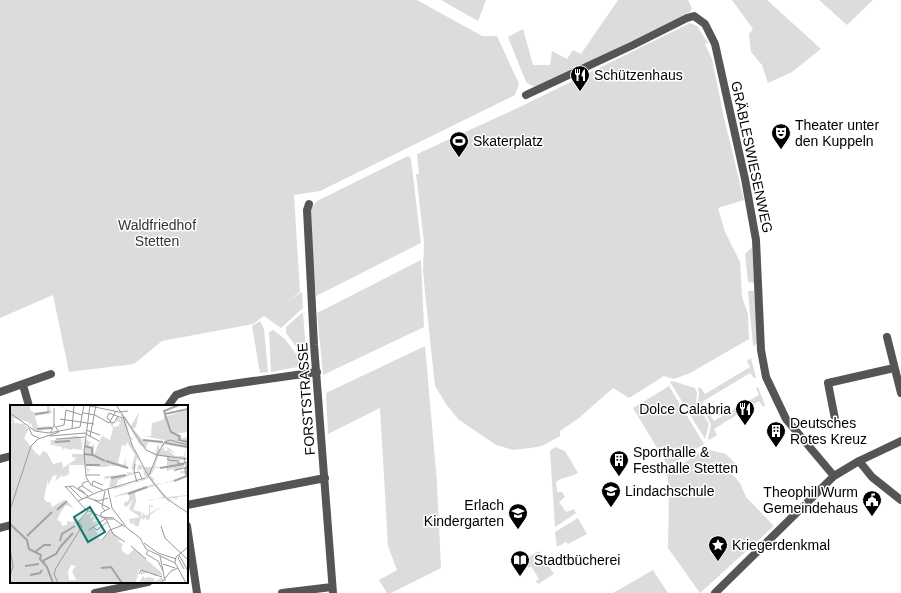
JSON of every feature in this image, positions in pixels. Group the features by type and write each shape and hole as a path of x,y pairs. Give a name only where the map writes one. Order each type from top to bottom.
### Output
{"street":[{"name":"GRÄBLESWIESENWEG","path":"526,95 687,18 694,16 705,24 715,44 735,132 755,232 761,350 766,377 786,419 834,476"},
{"name":"FORSTSTRASSE","path":"309,204 307,210 317,372 333,590"},
{"path":"887,337 901,393"},
{"path":"835,419 828,383 894,368"},
{"path":"169,405 176,395 190,390 317,372"},
{"path":"0,392 51,374"},
{"path":"23,385 30,405"},
{"path":"715,593 834,476 859,461 901,441"},
{"path":"0,459 10,456"},
{"path":"859,461 872,477 901,500"},
{"path":"188,505 325,478"},
{"path":"0,528 10,525"},
{"path":"188,542 190,573 197,593"},
{"path":"95,593 143,583"},
{"path":"282,593 333,590"}],"green space":[{"name":"Waldfriedhof Stetten","path":"0,0 417,0 482,36 497,36 519,84 515,95 320,191 294,195 300,292 289,300 302,292 303,308 281,328 264,316 253,324 162,341 134,364 69,372 53,295 0,318"},
{"path":"441,0 486,0 478,21"},
{"path":"618,0 688,0 692,8 690,12 539,87 532,86 526,82 508,37 523,29 533,65 550,65 552,51 567,59 573,50 581,54"},
{"path":"732,0 767,0 821,49 792,72 768,83 762,65 751,52 749,34 753,29"},
{"path":"819,0 873,0 847,25"},
{"path":"690,23 697,26 708,43 705,44 712,59 724,118 744,200 718,208 725,232 740,262 742,297 748,314 749,339 690,373 674,379 664,376 629,398 613,388 579,418 560,431 560,436 542,446 513,450 496,445 458,419 446,404 435,386 423,271 424,243 416,174 419,174 417,154 522,106"},
{"path":"408,156 411,159 421,243 316,296 309,218 311,208 317,201"},
{"path":"752,247 754,283 748,282 745,254"},
{"path":"421,260 424,327 323,375 317,313"},
{"path":"748,291 754,291 758,343 753,346"},
{"path":"303,312 306,353 301,353 286,333 286,327"},
{"path":"260,321 264,329 268,372 260,373 252,326"},
{"path":"273,330 285,339 296,354 303,360 303,366 271,372 269,332"},
{"path":"425,346 437,483 441,568 391,593 387,593 379,580 397,570 388,546 380,408 328,434 326,393"},
{"path":"751,358 756,378 754,378 750,373 702,402 708,412 705,413 698,401 698,389 700,387 705,394 750,367 747,361"},
{"path":"672,381 695,388 697,393 696,402 709,424 705,439 670,382"},
{"path":"669,386 704,444 668,466 633,408"},
{"path":"758,387 765,405 763,407 759,401 714,429 717,435 709,440 711,424 706,415 709,413 714,421 759,395 756,388"},
{"path":"555,447 565,451 578,473 556,482 557,492 562,492 565,497 559,502 566,512 574,509 576,513 555,527 550,451"},
{"path":"705,449 726,454 736,464 729,470 740,483 746,497 774,526 700,593 668,548 669,490 667,474"},
{"path":"578,518 587,534 568,544 566,542 557,547 555,532"},
{"path":"539,551 554,574 538,584 536,581 539,579 531,566 528,568 523,560"},
{"path":"653,570 668,593 613,593"}],"place":[{"name":"Schützenhaus","path":"580,92"},
{"name":"Theater unter den Kuppeln","path":"781,150"},
{"name":"Skaterplatz","path":"459,158"},
{"name":"Dolce Calabria","path":"745,426"},
{"name":"Deutsches Rotes Kreuz","path":"776,448"},
{"name":"Sporthalle & Festhalle Stetten","path":"619,477"},
{"name":"Lindachschule","path":"611,508"},
{"name":"Theophil Wurm Gemeindehaus","path":"872,517"},
{"name":"Erlach Kindergarten","path":"518,530"},
{"name":"Kriegerdenkmal","path":"718,562"},
{"name":"Stadtbücherei","path":"520,577"}]}
